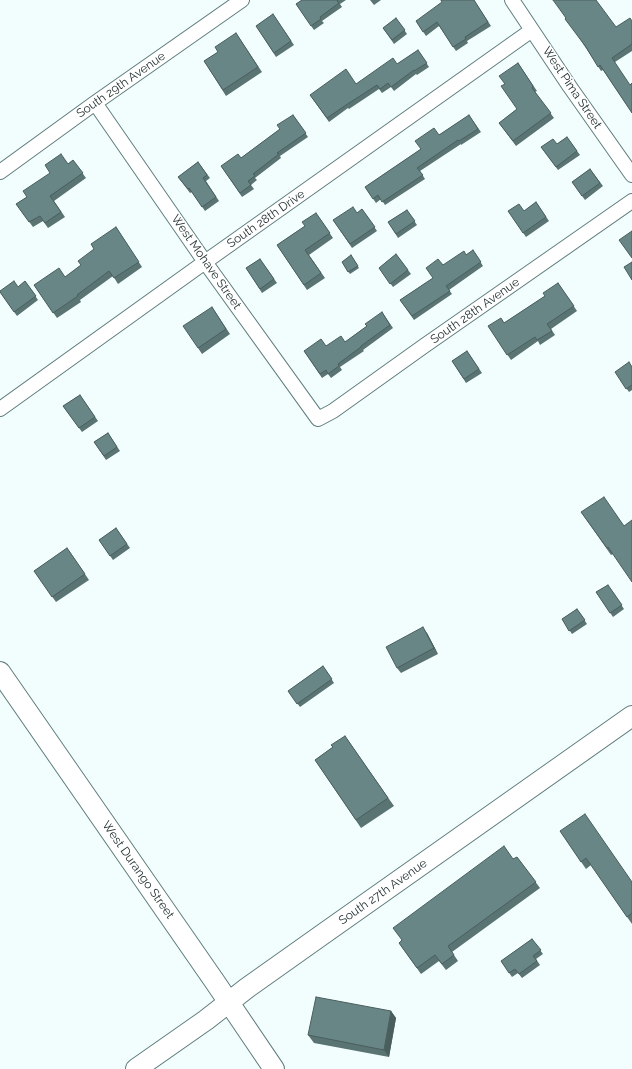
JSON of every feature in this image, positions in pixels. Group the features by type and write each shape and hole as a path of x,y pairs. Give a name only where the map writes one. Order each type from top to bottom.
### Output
{"main road":[{"name":"West Durango Street","path":"0,672 274,1069"},
{"name":"South 27th Avenue","path":"136,1069 326,932 632,716"}],"street":[{"name":"South 29th Avenue","path":"0,172 95,103 242,0"},
{"name":"West Pima Street","path":"512,0 632,175"},
{"name":"South 28th Drive","path":"0,409 532,30"},
{"name":"West Mohave Street","path":"95,103 205,262 318,419"},
{"name":"South 28th Avenue","path":"318,419 333,411 632,201"}],"building":[{"path":"302,0 338,0 337,1 339,3 320,17 321,19 311,26 296,4"},
{"path":"441,0 474,0 488,22 453,47 437,22 423,32 416,21 442,2"},
{"path":"553,0 596,0 616,27 630,18 632,21 632,44 612,58 630,85 632,83 632,113 600,65 598,67"},
{"path":"273,14 291,41 274,53 256,26"},
{"path":"396,18 405,30 392,40 383,28"},
{"path":"236,33 258,67 223,90 204,61 218,52 215,47"},
{"path":"418,50 427,63 414,70 391,87 388,83 380,89 377,85 327,118 310,95 346,69 356,84 393,58 397,64"},
{"path":"518,63 533,86 532,88 551,113 513,141 499,123 517,109 501,86 505,84 499,76"},
{"path":"293,115 306,133 277,153 279,154 253,174 255,176 248,181 251,185 240,193 221,166 238,154 241,158 280,129 277,125"},
{"path":"469,115 478,129 459,141 458,140 417,168 423,175 382,202 378,195 373,199 365,187 421,149 415,141 434,128 439,135"},
{"path":"567,137 577,151 556,167 541,147 553,139 557,144"},
{"path":"61,154 68,164 73,160 83,173 50,196 61,212 45,223 40,216 29,222 16,204 27,197 23,191 50,173 45,165"},
{"path":"198,162 207,175 203,178 216,197 202,207 189,188 188,189 178,177"},
{"path":"590,169 600,183 582,196 572,182"},
{"path":"536,202 546,217 523,233 508,211 519,204 524,211"},
{"path":"353,207 357,213 362,209 375,227 350,244 333,220"},
{"path":"407,210 415,221 396,234 388,222"},
{"path":"316,213 330,233 305,250 321,273 304,285 277,245 305,226 302,222"},
{"path":"116,227 139,262 114,278 109,271 77,295 78,296 53,313 34,285 59,268 65,277 81,265 78,261 94,249 91,244"},
{"path":"632,231 632,258 619,240"},
{"path":"473,250 481,262 446,286 450,291 412,316 400,300 433,278 426,268 438,259 443,265 464,251 466,255"},
{"path":"396,254 408,270 390,284 379,268"},
{"path":"351,255 358,266 348,272 342,262"},
{"path":"260,259 274,279 260,289 246,268"},
{"path":"632,262 632,280 624,267"},
{"path":"14,281 18,287 25,281 36,296 14,312 0,291"},
{"path":"558,283 574,306 547,324 552,331 537,340 535,337 507,355 488,326 501,318 504,323 545,296 543,293"},
{"path":"212,307 226,329 198,348 183,326"},
{"path":"382,312 390,325 338,364 339,366 328,374 326,370 320,374 304,351 321,339 326,346 341,336 345,342 367,326 365,324"},
{"path":"467,351 479,369 464,379 452,361"},
{"path":"629,362 632,367 632,385 626,389 615,372"},
{"path":"80,395 95,417 79,428 63,406"},
{"path":"108,433 117,447 104,456 94,442"},
{"path":"604,497 624,526 632,520 632,582 608,547 607,548 581,512"},
{"path":"116,528 127,544 110,556 99,540"},
{"path":"67,548 85,574 52,597 34,571"},
{"path":"608,585 622,605 610,613 596,592"},
{"path":"577,609 585,620 569,631 562,619"},
{"path":"423,627 434,648 397,668 386,647"},
{"path":"323,666 332,679 297,704 288,691"},
{"path":"345,736 388,798 356,820 315,760 333,747 331,745"},
{"path":"585,814 632,882 632,913 627,917 586,858 581,862 560,831"},
{"path":"504,846 513,859 517,857 536,882 448,946 454,955 442,964 435,955 417,968 399,943 402,940 393,928"},
{"path":"532,939 541,950 533,956 537,961 519,974 515,969 509,973 501,961"},
{"path":"316,997 391,1011 384,1050 308,1035"}]}
